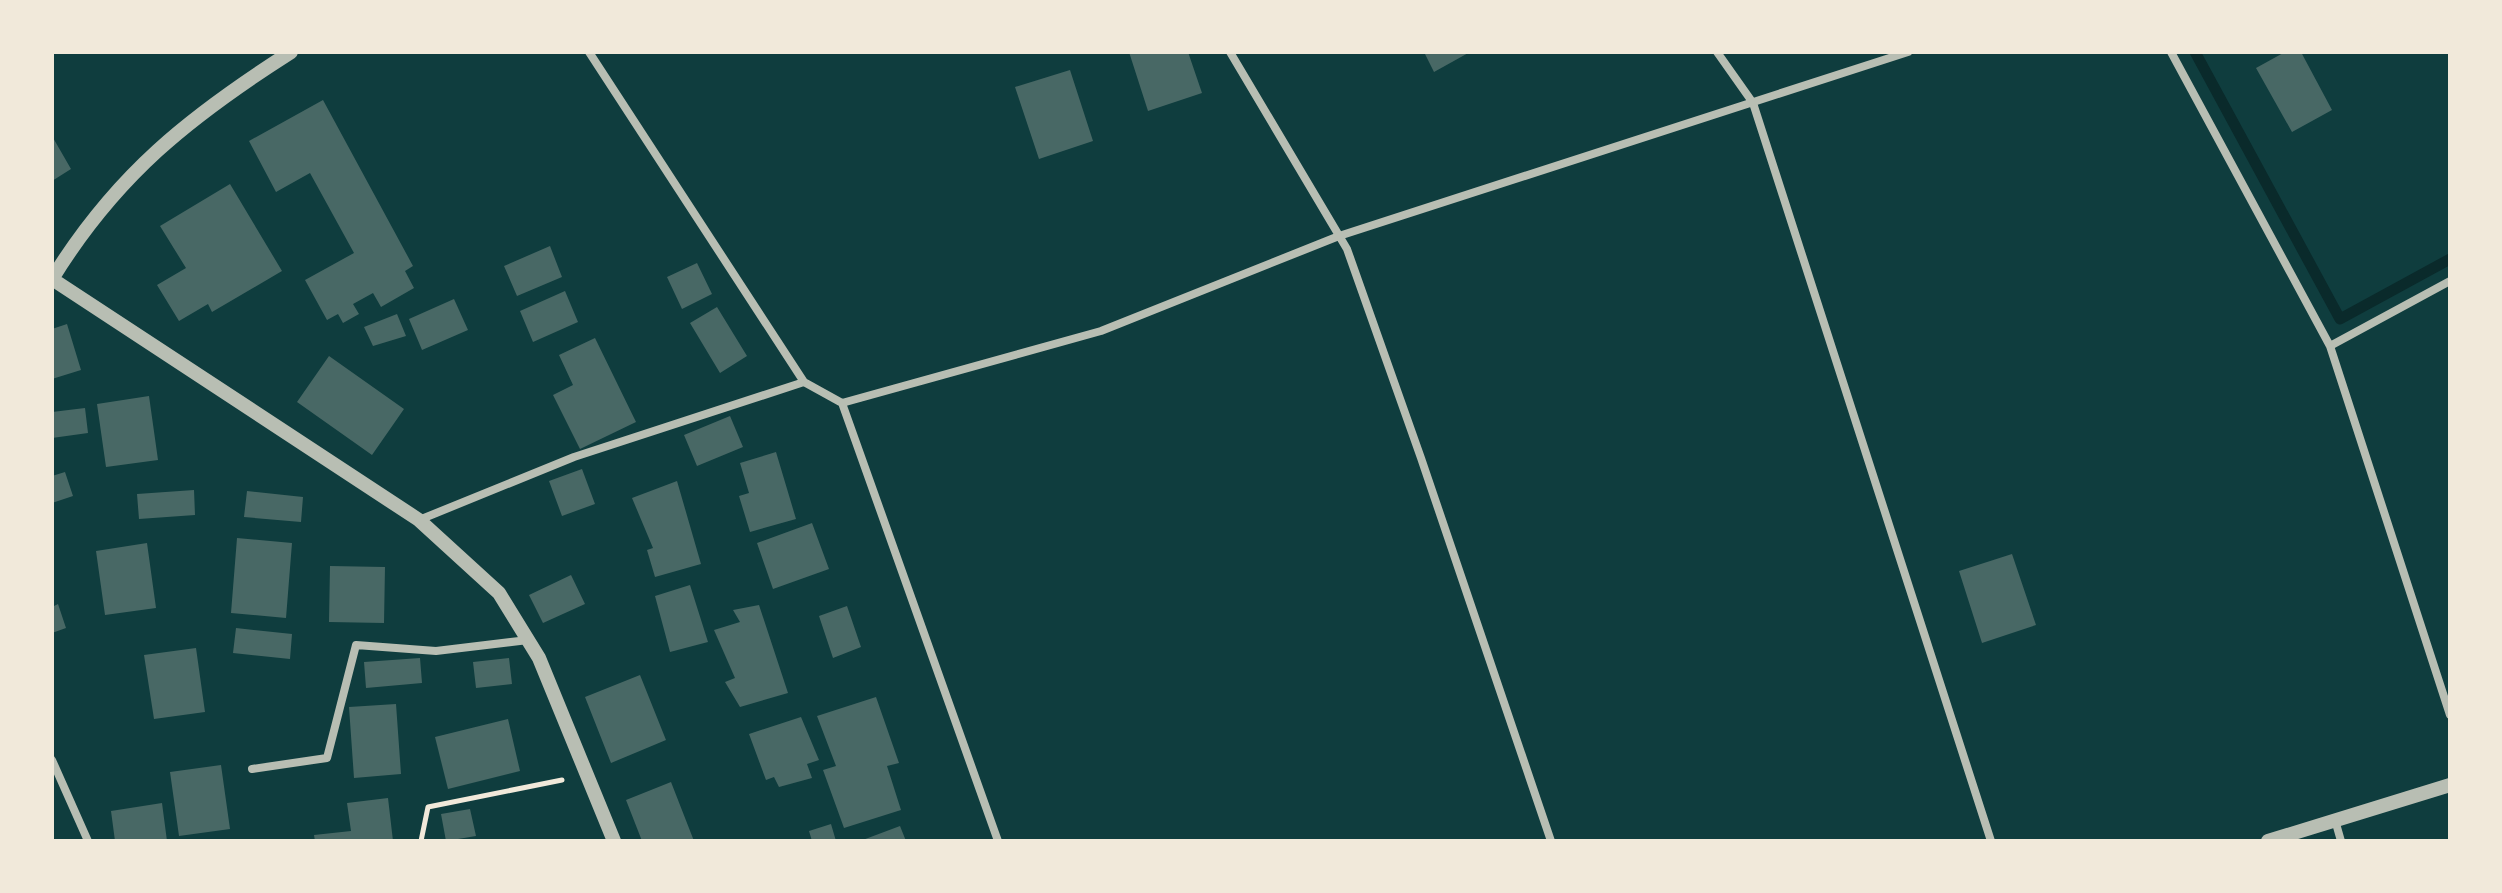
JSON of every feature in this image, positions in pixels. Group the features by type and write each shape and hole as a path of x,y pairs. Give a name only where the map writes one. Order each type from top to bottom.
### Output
{"street":[{"path":"291,52 181,128 153,153 128,177 82,233 52,279 419,520 499,593 539,658 614,841"},
{"path":"589,52 804,382 842,403 998,841"},
{"path":"1230,52 1347,249 1551,841"},
{"path":"1717,52 1753,103 1991,841"},
{"path":"842,403 1101,331 1339,236 1908,52"},
{"path":"2171,52 2330,346 2450,715"},
{"path":"2330,346 2450,281"},
{"path":"419,520 574,457 804,382"},
{"path":"252,769 327,758 356,645 436,651 528,640"},
{"path":"52,760 88,841"},
{"path":"2268,841 2450,785"},
{"path":"2335,820 2341,841"}],"path":[{"path":"421,841 428,807 587,775"}],"building":[{"path":"1129,52 1188,52 1202,93 1148,111"},
{"path":"1424,52 1470,52 1434,72"},
{"path":"2285,52 2301,52 2332,110 2292,132 2256,68"},
{"path":"1070,70 1093,141 1039,159 1015,87"},
{"path":"323,100 413,266 405,271 414,288 381,307 373,293 353,304 359,314 343,323 338,314 327,320 305,280 354,253 310,173 276,192 249,141"},
{"path":"52,136 71,169 52,181"},
{"path":"230,184 282,271 212,312 208,304 179,321 157,285 186,268 160,226"},
{"path":"550,246 562,277 517,296 504,266"},
{"path":"697,263 712,294 682,309 667,277"},
{"path":"565,291 578,322 533,342 520,311"},
{"path":"454,299 468,330 422,350 409,319"},
{"path":"717,307 747,356 720,373 690,323"},
{"path":"397,314 406,336 373,346 364,327"},
{"path":"67,324 81,370 52,379 52,329"},
{"path":"595,338 636,422 580,449 553,395 573,385 559,355"},
{"path":"329,356 404,409 372,455 297,402"},
{"path":"149,396 158,460 106,467 97,404"},
{"path":"85,408 88,433 52,438 52,412"},
{"path":"730,416 743,447 697,466 684,435"},
{"path":"776,452 796,519 750,532 739,496 749,493 740,463"},
{"path":"582,469 595,504 562,516 549,481"},
{"path":"65,472 73,496 52,503 52,476"},
{"path":"677,481 701,564 655,577 647,550 653,548 632,498"},
{"path":"194,490 195,515 139,519 137,494"},
{"path":"247,491 303,497 301,522 244,517"},
{"path":"812,523 829,569 773,589 757,543"},
{"path":"237,538 292,543 286,618 231,613"},
{"path":"147,543 156,608 105,615 96,551"},
{"path":"2012,554 2036,625 1982,643 1959,571"},
{"path":"330,566 385,567 384,623 329,622"},
{"path":"571,575 585,604 543,623 529,595"},
{"path":"690,585 708,642 670,652 655,596"},
{"path":"58,604 66,628 52,633 52,607"},
{"path":"759,605 788,693 740,707 725,682 735,678 714,630 740,622 733,610"},
{"path":"847,606 861,647 833,658 819,616"},
{"path":"236,628 292,634 290,659 233,653"},
{"path":"196,648 205,712 154,719 144,655"},
{"path":"420,658 422,683 366,688 364,662"},
{"path":"509,658 512,684 476,688 473,662"},
{"path":"640,675 666,740 611,763 585,697"},
{"path":"876,697 899,763 887,766 901,810 844,828 823,770 836,766 817,716"},
{"path":"396,704 401,774 354,778 349,707"},
{"path":"801,717 819,760 807,764 812,778 779,787 774,777 766,780 749,734"},
{"path":"508,719 520,771 448,789 435,737"},
{"path":"221,765 230,829 179,836 170,772"},
{"path":"671,782 694,841 642,841 626,800"},
{"path":"388,798 393,841 315,841 314,835 351,831 347,803"},
{"path":"162,803 167,841 115,841 111,811"},
{"path":"470,809 476,836 446,841 441,814"},
{"path":"831,824 836,841 812,841 809,831"},
{"path":"900,826 906,841 860,841"}],"waterway":[{"path":"2195,52 2340,319 2450,259"}]}
